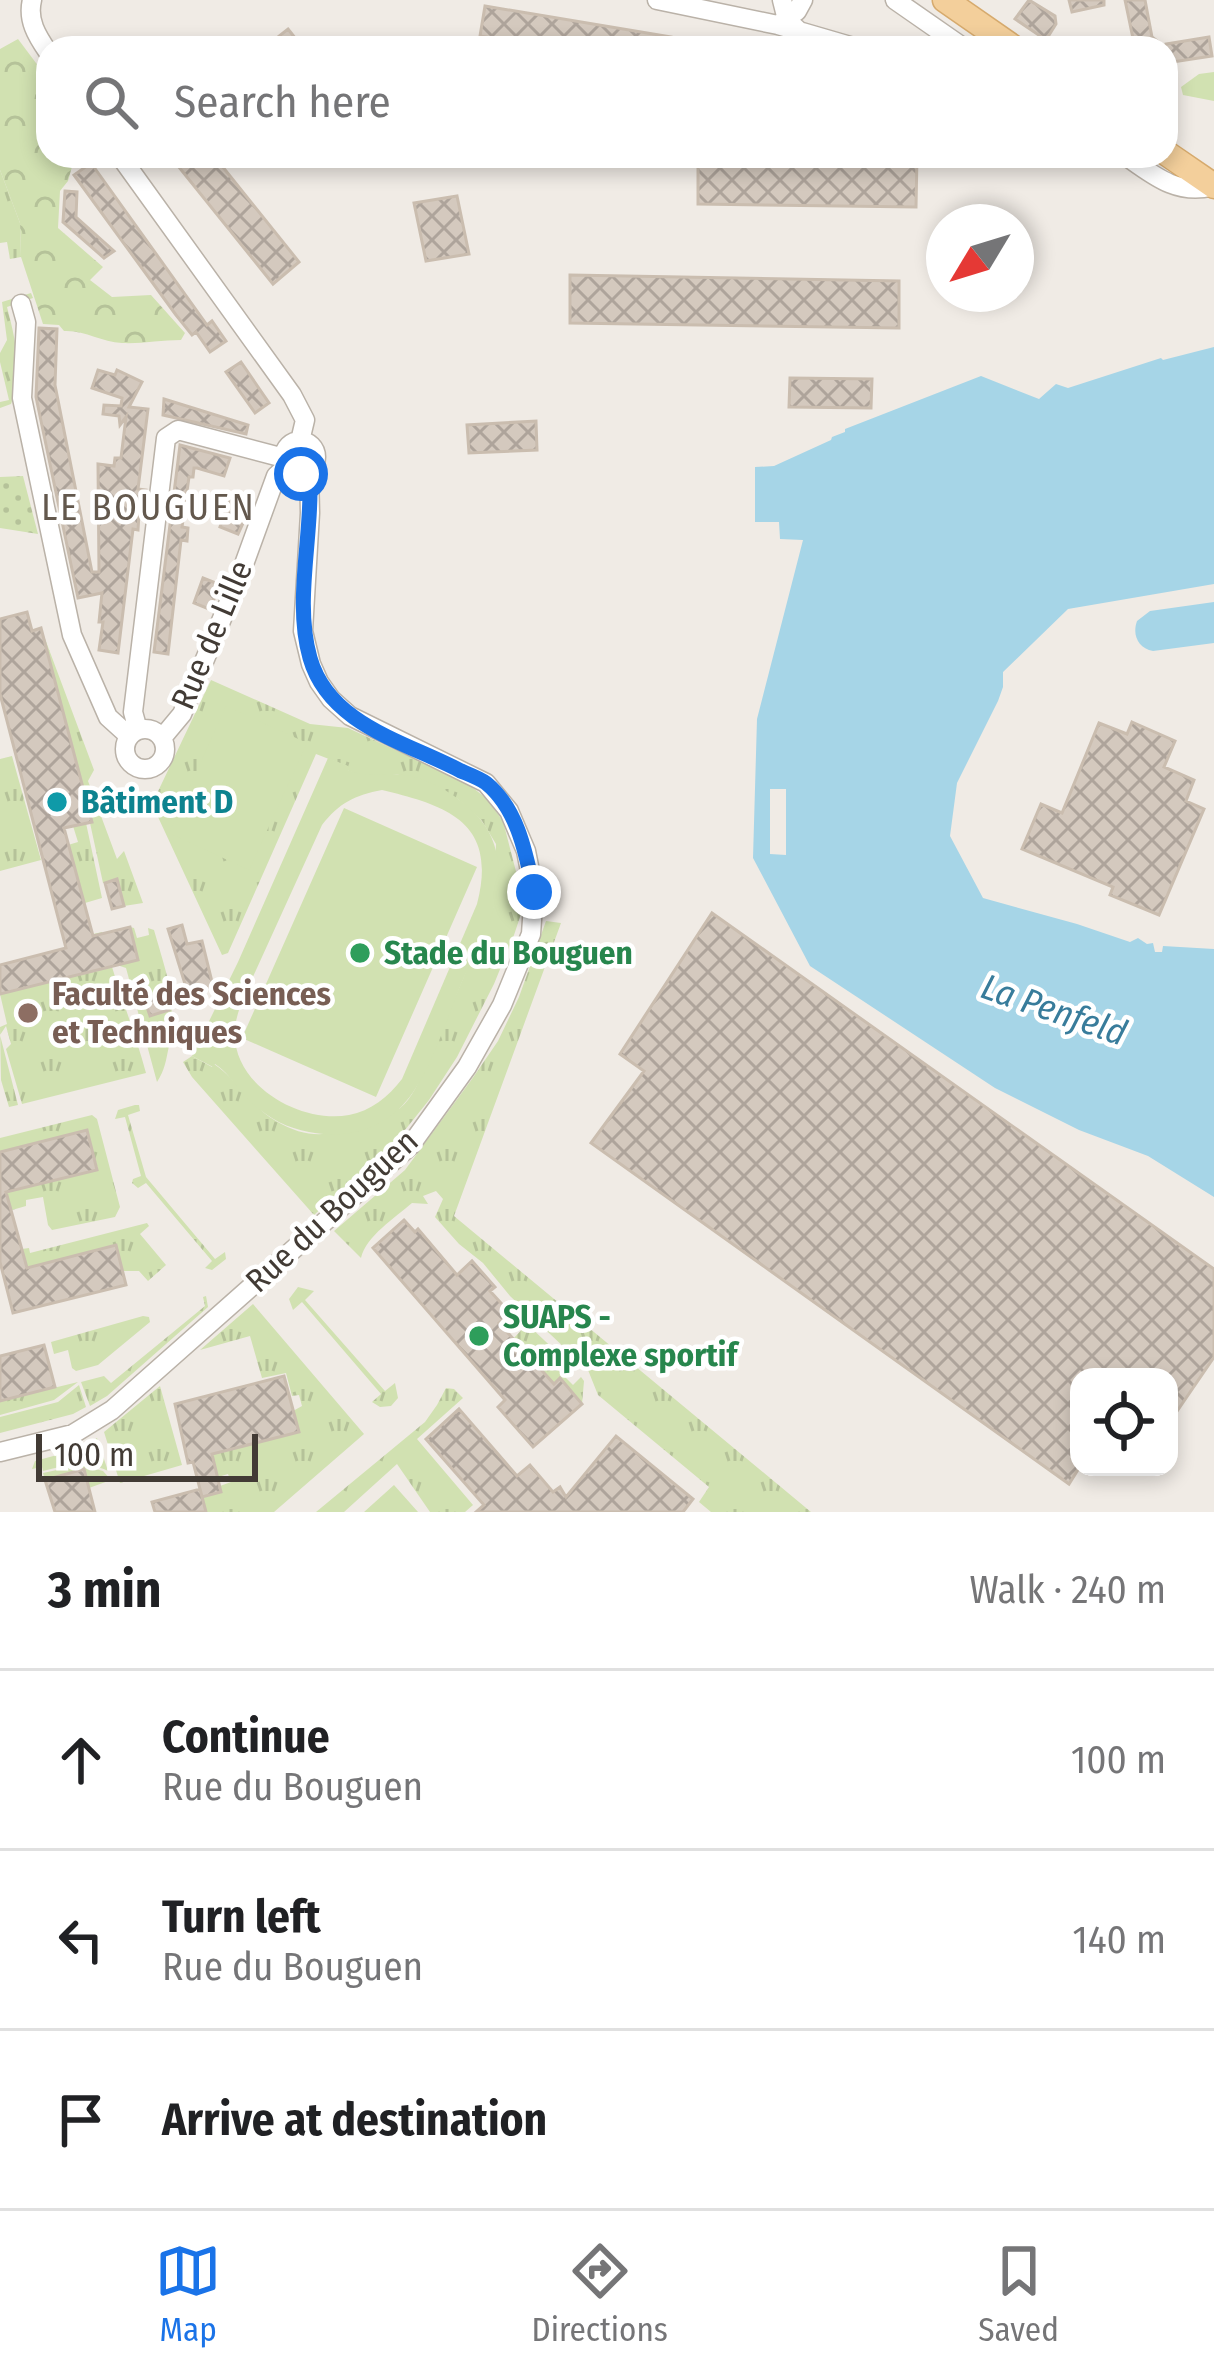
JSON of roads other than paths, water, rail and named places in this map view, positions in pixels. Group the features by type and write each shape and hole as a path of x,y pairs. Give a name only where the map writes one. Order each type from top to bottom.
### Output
{"main road":[{"path":"945,0 997,36"},
{"path":"1178,161 1214,186"}],"street":[{"path":"32,0 29,10 37,36"},
{"path":"656,0 786,19 828,36"},
{"path":"685,5 741,0"},
{"path":"786,19 803,0"},
{"path":"895,0 947,36"},
{"path":"129,168 273,367 305,420 300,441"},
{"path":"1144,168 1173,187 1199,190 1214,186"},
{"name":"Rue de Lille","path":"21,304 26,322 22,398 72,635 108,717 134,733"},
{"path":"134,733 154,731 162,738 165,752 155,767 143,770 127,759 124,749 134,733 166,438 178,430 285,462 293,472 309,471 316,463 316,452 300,441 290,444 285,462"},
{"name":"Rue de Lille","path":"162,738 182,714 285,462"},
{"name":"Rue du Bouguen","path":"0,1452 73,1434 112,1410 410,1145 467,1067 502,1005 531,934 534,892 526,851 509,811 486,783 350,716 319,682 303,632 309,471"}],"water":[{"name":"La Penfeld","path":"1214,347 1214,584 1068,609 1003,672 998,701 957,783 950,836 983,898 1130,942 1138,938 1153,943 1155,952 1162,952 1163,946 1214,949 1214,1197 1148,1156 1079,1130 995,1088 810,966 753,858 757,719 803,540 780,539 779,522 755,522 755,467 774,466 845,429 981,376 1039,399 1056,384 1068,388 1161,358"},
{"path":"1214,602 1214,643 1153,651 1138,640 1137,621 1150,611"}],"place":[{"name":"Bâtiment D","path":"57,802"},
{"name":"Stade du Bouguen","path":"360,953"},
{"name":"Faculté des Sciences et Techniques","path":"28,1013"},
{"name":"SUAPS - Complexe sportif","path":"479,1336"}],"district":[{"name":"LE BOUGUEN","path":"149,508"}]}
